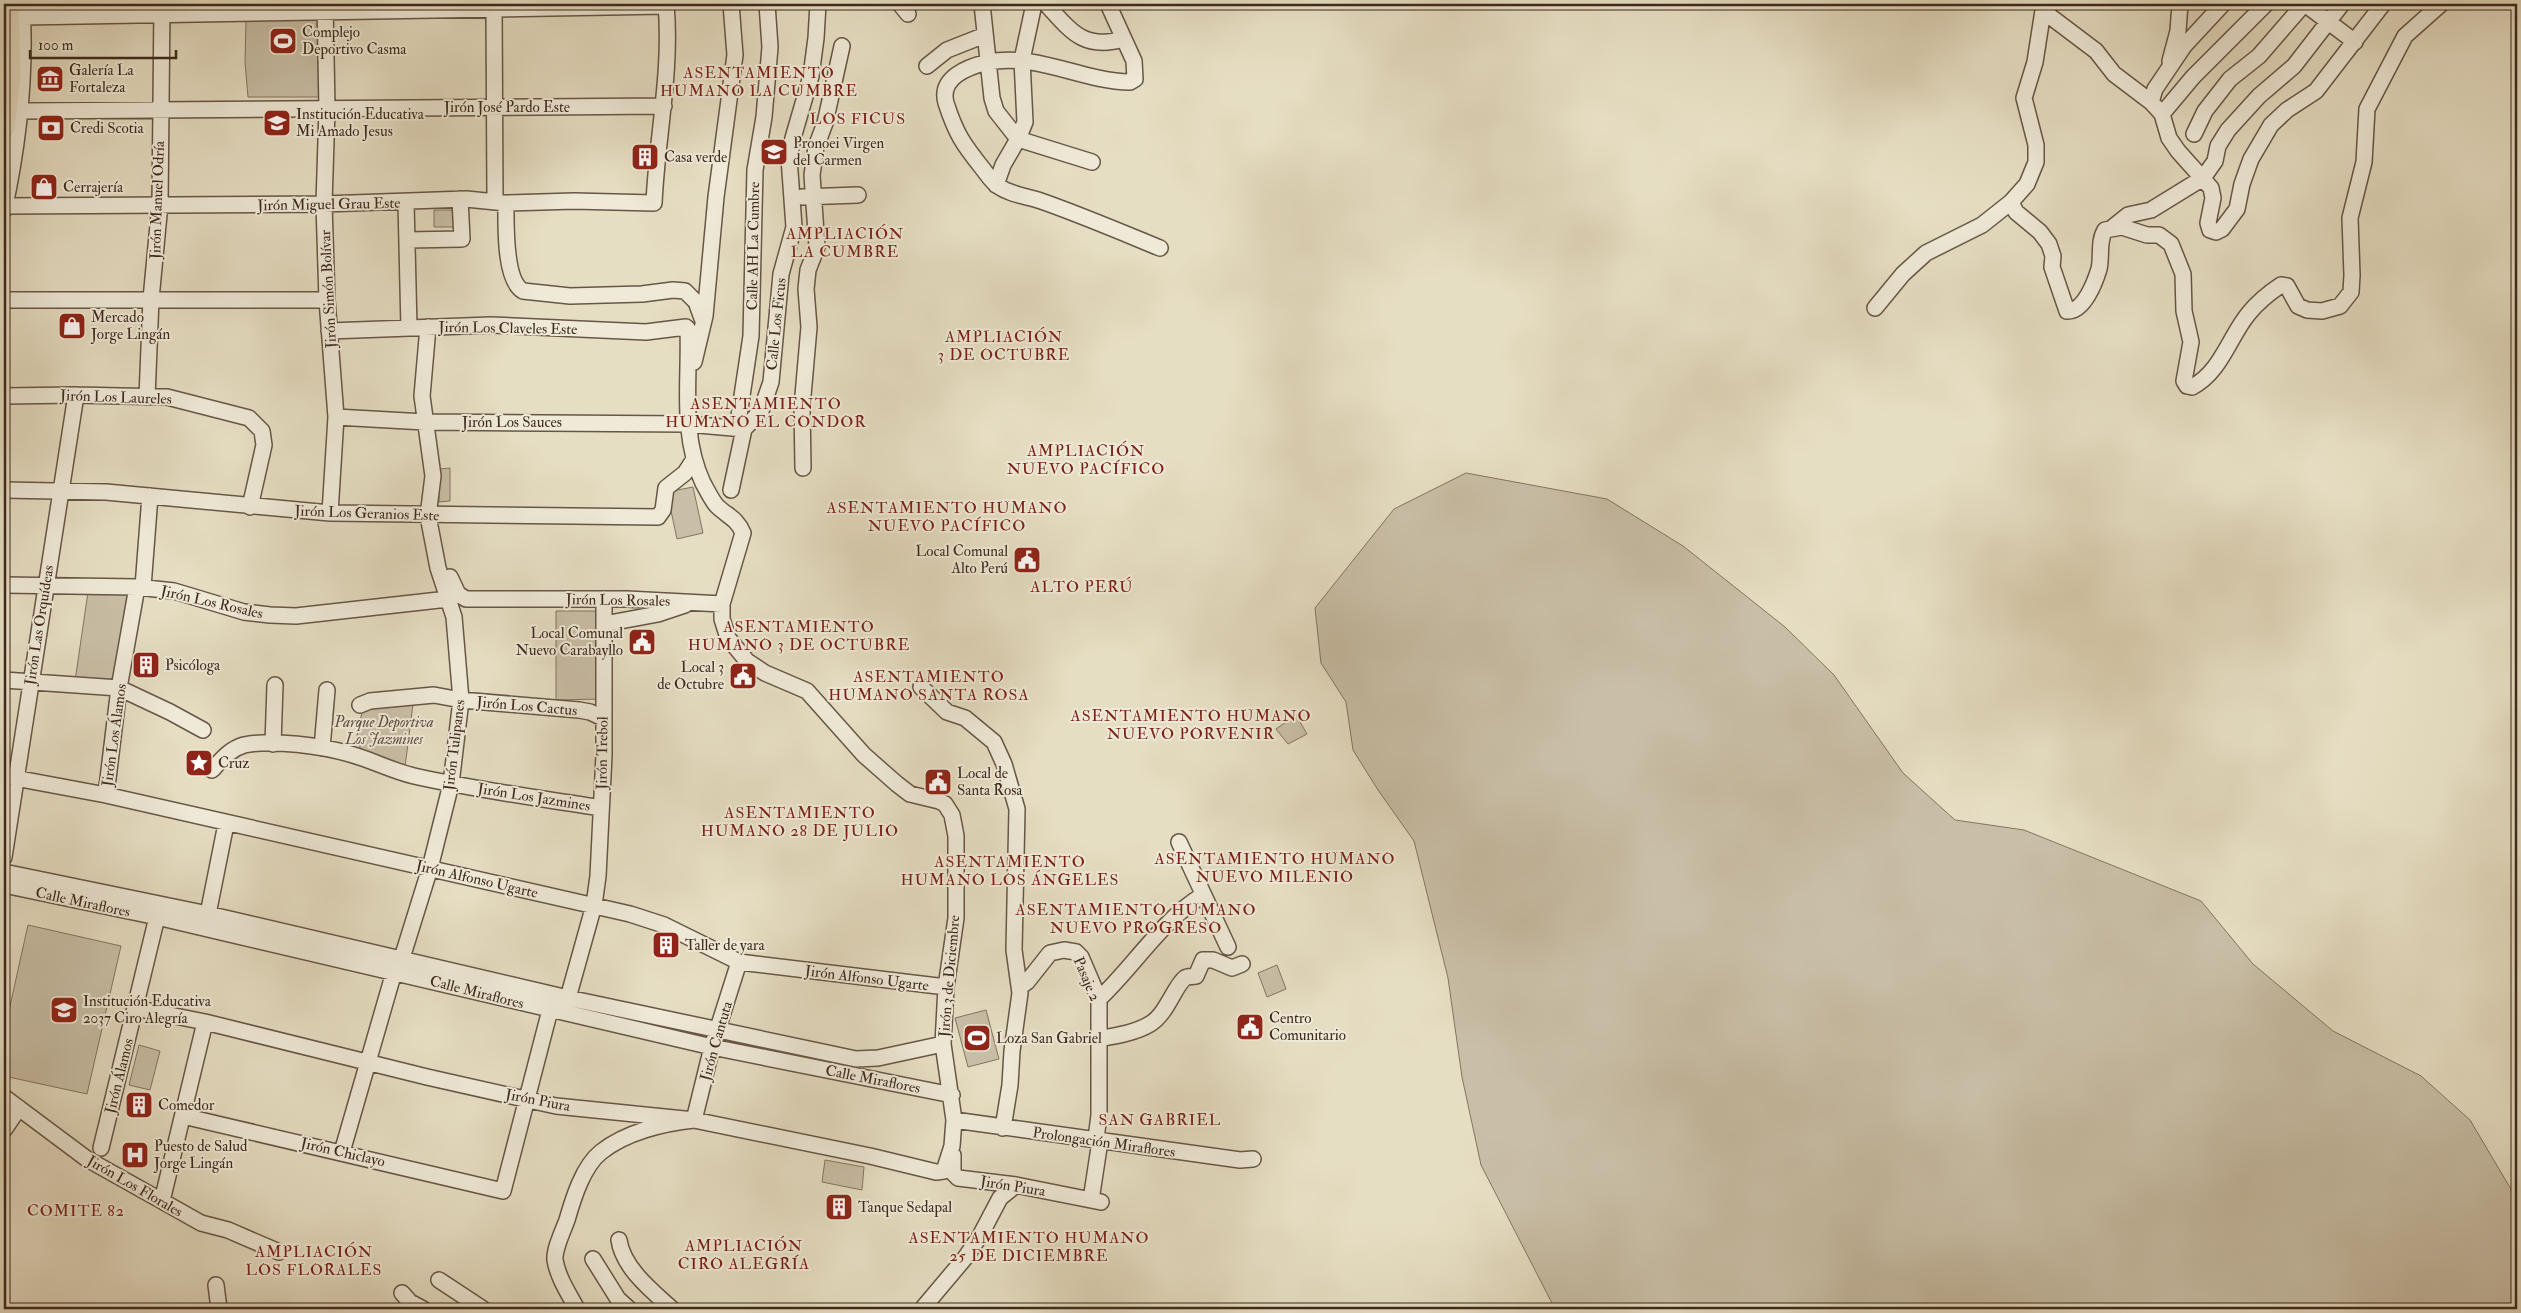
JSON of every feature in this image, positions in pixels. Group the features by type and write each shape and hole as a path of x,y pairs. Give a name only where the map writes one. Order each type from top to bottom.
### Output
{"highway":[{"path":"4,128 18,8"}],"street":[{"path":"722,604 742,533 734,517 717,506 704,484 694,459 687,424 687,390 704,323 715,206 735,55 731,4"},
{"name":"Calle AH La Cumbre","path":"740,429 751,336 755,170 764,117 770,47 767,4"},
{"name":"Calle Los Ficus","path":"740,429 761,411 770,382 781,274 794,227 789,158 792,138 811,76 818,4"},
{"path":"982,4 992,98 996,111 1018,139 1092,162"},
{"path":"996,185 1003,165 1018,139 1025,122 1022,60 1034,4"},
{"path":"1046,4 1064,23 1090,43 1108,44 1124,40"},
{"path":"1108,4 1134,61 1135,79 1130,82 1090,76 1040,62 1022,60 988,62 961,72 952,78 944,94 960,140 996,185 1008,192 1039,200 1160,248"},
{"path":"2166,76 2178,31 2180,4"},
{"path":"2151,102 2155,89 2166,76 2184,46 2223,4"},
{"path":"2162,114 2193,77 2266,4"},
{"path":"2194,134 2206,111 2230,79 2259,56 2304,4 2354,42"},
{"path":"2012,202 2016,212 2040,232 2049,244 2053,256 2052,267 2067,311 2072,311 2080,306 2088,294 2099,268 2101,235 2105,230 2113,227 2128,215 2152,210 2203,178 2215,161 2218,146 2228,130 2259,96 2294,66 2342,4"},
{"path":"2041,10 2096,51 2114,74 2151,102 2162,114 2169,138 2211,188 2213,198 2208,223 2210,230 2216,232 2222,229 2237,209 2242,184 2251,159 2271,125 2287,110 2316,91 2383,4"},
{"path":"2113,227 2159,235 2171,244 2183,274 2184,311 2191,342 2184,381 2187,386 2192,387 2198,384 2215,369 2248,313 2267,294 2281,285 2287,286 2298,306 2306,310 2322,312 2340,306 2350,292 2352,275 2350,218 2364,162 2367,109 2405,36 2441,4"},
{"path":"4,207 20,111 23,68 18,8 162,10 666,5 669,49 664,106"},
{"path":"494,7 494,106 500,202 510,265 518,288 523,291 570,296 684,291 696,302 704,323"},
{"name":"Jirón Simón Bolívar","path":"325,8 327,109 324,204 327,300 336,417 330,513"},
{"name":"Jirón Manuel Odría","path":"148,397 151,299 160,204 162,10"},
{"path":"1875,308 1904,274 1926,253 1982,225 2012,202 2027,184 2036,162 2036,145 2024,98 2035,62 2041,10"},
{"path":"927,66 956,45 985,35"},
{"path":"803,468 802,407 809,327 806,289 808,270 817,248 812,175 816,147 825,124 842,46"},
{"path":"940,55 952,78"},
{"name":"Jirón José Pardo Este","path":"20,111 664,106"},
{"name":"Jirón Miguel Grau Este","path":"4,207 406,203 460,199 500,202 654,202 656,156 664,106"},
{"path":"791,197 858,195"},
{"path":"407,240 462,239 460,199"},
{"path":"406,203 409,328"},
{"path":"4,300 327,300"},
{"name":"Jirón Los Claveles Este","path":"329,331 491,325 646,332 686,327 688,340 687,390"},
{"name":"Jirón Tulipanes","path":"342,1152 394,972 402,958 430,868 451,784 461,700 454,617 430,538 428,516 433,476 422,403 423,368 428,327"},
{"name":"Jirón Los Laureles","path":"4,396 76,395 167,398 193,402 249,418 262,431 264,445 250,507"},
{"name":"Jirón Las Orquídeas","path":"4,856 9,776 30,682 76,395"},
{"name":"Jirón Los Sauces","path":"336,417 425,422 687,424 740,429"},
{"path":"731,490 740,429"},
{"name":"Jirón Los Geranios Este","path":"4,490 150,496 250,507 330,513 428,516 549,514 658,517 663,510 666,488 685,473 694,459"},
{"name":"Jirón Los Álamos","path":"106,795 119,688 140,587 150,496"},
{"name":"Jirón Los Rosales","path":"430,538 441,552 455,590 466,599 604,599 722,604"},
{"name":"Jirón Los Rosales","path":"4,585 140,587 174,590 244,612 296,616 448,599"},
{"name":"Jirón Trebol","path":"568,998 594,905 598,876 603,718 604,599"},
{"path":"604,624 658,614 694,602"},
{"name":"Jirón 3 de Diciembre","path":"722,604 722,618 728,638 747,661 765,673 808,691 864,755 898,784 910,794 939,801 950,810 956,836 956,918 946,987 943,1044 952,1095 954,1120 952,1146 944,1171"},
{"path":"4,680 119,688 203,730"},
{"path":"273,744 274,685"},
{"path":"921,687 947,712 965,718 994,742 1004,764 1017,809 1014,950 1020,987 1010,1085 1003,1128"},
{"path":"322,748 327,690"},
{"name":"Jirón Los Cactus","path":"360,705 370,701 434,695 461,700 579,710 590,712 603,718"},
{"name":"Jirón Los Jazmines","path":"212,770 234,748 246,745 273,744 322,748 351,754 403,773 451,784 601,808"},
{"name":"Jirón Alfonso Ugarte","path":"9,776 106,795 226,824 594,905 664,925 739,962 946,987"},
{"path":"208,914 226,824"},
{"path":"1180,842 1228,947"},
{"name":"Calle Miraflores","path":"4,872 208,914 568,998 867,1060 943,1044"},
{"name":"Calle Miraflores","path":"4,886 157,917 712,1047 952,1095"},
{"path":"1099,999 1169,921 1184,907 1203,895"},
{"name":"Jirón Álamos","path":"101,1148 157,917"},
{"name":"Pasaje 2","path":"1020,987 1027,982 1050,953 1064,950 1076,952 1081,957 1099,999 1096,1201"},
{"path":"1098,1039 1127,1033 1150,1024 1165,1010 1182,980 1188,976 1196,976 1203,960 1213,960 1232,968 1242,964"},
{"name":"Jirón Cantuta","path":"694,1120 712,1047 739,962"},
{"path":"528,1099 550,1010 561,1006 568,998"},
{"name":"Jirón Piura","path":"135,1008 205,1022 427,1077 556,1106 694,1120 852,1152 936,1172 944,1171"},
{"path":"162,1201 205,1022"},
{"name":"Jirón Los Florales","path":"4,1097 87,1158 201,1223 228,1230 279,1252"},
{"name":"Jirón Chiclayo","path":"183,1116 504,1191 528,1099"},
{"path":"4,1130 19,1108"},
{"path":"577,1309 561,1280 555,1259 570,1210 594,1161 610,1148 657,1125 694,1120"},
{"name":"Prolongación Miraflores","path":"954,1120 1240,1160 1253,1159"},
{"name":"Jirón Piura","path":"952,1146 954,1176 1016,1185 1096,1201"},
{"path":"922,1309 965,1258 983,1232 1000,1198 1016,1185"},
{"path":"619,1240 622,1252 637,1274 672,1309"},
{"path":"593,1259 618,1299 629,1309"},
{"path":"439,1280 483,1309"},
{"path":"216,1285 219,1309"},
{"path":"402,1292 410,1302 423,1309"}],"green space":[{"name":"Complejo Deportivo Casma","path":"320,19 321,97 248,97 245,62 246,21"},
{"path":"434,210 454,210 454,227 434,227"},
{"path":"450,468 450,501 439,502 439,469"},
{"path":"1466,473 1607,499 1683,546 1785,627 1834,675 1903,773 1955,820 2024,830 2201,901 2253,964 2333,1031 2421,1076 2470,1120 2515,1196 2517,1196 2517,1309 1555,1309 1481,1165 1462,1077 1448,978 1414,841 1378,790 1353,750 1346,702 1321,663 1315,608 1394,509"},
{"path":"693,487 703,533 677,539 667,492"},
{"path":"88,592 133,593 117,685 75,681"},
{"path":"556,611 601,611 601,699 556,700"},
{"name":"Parque Deportiva Los Jazmines","path":"413,704 405,767 361,751 357,736 362,712 383,705"},
{"path":"1296,715 1307,734 1288,744 1276,729"},
{"path":"28,925 121,946 87,1094 4,1076 4,1033"},
{"path":"1277,965 1286,989 1267,997 1258,973"},
{"name":"Loza San Gabriel","path":"986,1010 999,1059 968,1067 955,1018"},
{"path":"139,1045 160,1051 150,1090 129,1085"},
{"path":"825,1160 864,1167 862,1190 822,1182"}],"place":[{"name":"Complejo Deportivo Casma","path":"283,41"},
{"name":"Galería La Fortaleza","path":"50,79"},
{"name":"Institución Educativa Mi Amado Jesus","path":"277,123"},
{"name":"Credi Scotia","path":"51,128"},
{"name":"Pronoei Virgen del Carmen","path":"774,152"},
{"name":"Casa verde","path":"645,157"},
{"name":"Cerrajería","path":"44,187"},
{"name":"Mercado Jorge Lingán","path":"72,326"},
{"name":"Local Comunal Alto Perú","path":"1027,560"},
{"name":"Local Comunal Nuevo Carabayllo","path":"642,642"},
{"name":"Psicóloga","path":"146,665"},
{"name":"Local 3 de Octubre","path":"743,676"},
{"name":"Cruz","path":"199,763"},
{"name":"Local de Santa Rosa","path":"938,782"},
{"name":"Taller de yara","path":"666,945"},
{"name":"Institución Educativa 2037 Ciro Alegría","path":"64,1010"},
{"name":"Centro Comunitario","path":"1250,1027"},
{"name":"Loza San Gabriel","path":"977,1038"},
{"name":"Comedor","path":"139,1105"},
{"name":"Puesto de Salud Jorge Lingán","path":"135,1155"},
{"name":"Tanque Sedapal","path":"839,1207"}],"district":[{"name":"ASENTAMIENTO HUMANO LA CUMBRE","path":"759,81"},
{"name":"LOS FICUS","path":"858,118"},
{"name":"AMPLIACIÓN LA CUMBRE","path":"845,242"},
{"name":"AMPLIACIÓN 3 DE OCTUBRE","path":"1004,345"},
{"name":"ASENTAMIENTO HUMANO EL CONDOR","path":"766,412"},
{"name":"AMPLIACIÓN NUEVO PACÍFICO","path":"1086,459"},
{"name":"ASENTAMIENTO HUMANO NUEVO PACÍFICO","path":"947,516"},
{"name":"ALTO PERÚ","path":"1082,586"},
{"name":"ASENTAMIENTO HUMANO 3 DE OCTUBRE","path":"799,635"},
{"name":"ASENTAMIENTO HUMANO SANTA ROSA","path":"929,685"},
{"name":"ASENTAMIENTO HUMANO NUEVO PORVENIR","path":"1191,724"},
{"name":"ASENTAMIENTO HUMANO 28 DE JULIO","path":"800,821"},
{"name":"ASENTAMIENTO HUMANO NUEVO MILENIO","path":"1275,867"},
{"name":"ASENTAMIENTO HUMANO LOS ÁNGELES","path":"1010,870"},
{"name":"ASENTAMIENTO HUMANO NUEVO PROGRESO","path":"1136,918"},
{"name":"SAN GABRIEL","path":"1160,1119"},
{"name":"COMITE 82","path":"76,1210"},
{"name":"ASENTAMIENTO HUMANO 25 DE DICIEMBRE","path":"1029,1246"},
{"name":"AMPLIACIÓN CIRO ALEGRÍA","path":"744,1254"},
{"name":"AMPLIACIÓN LOS FLORALES","path":"314,1260"}]}
